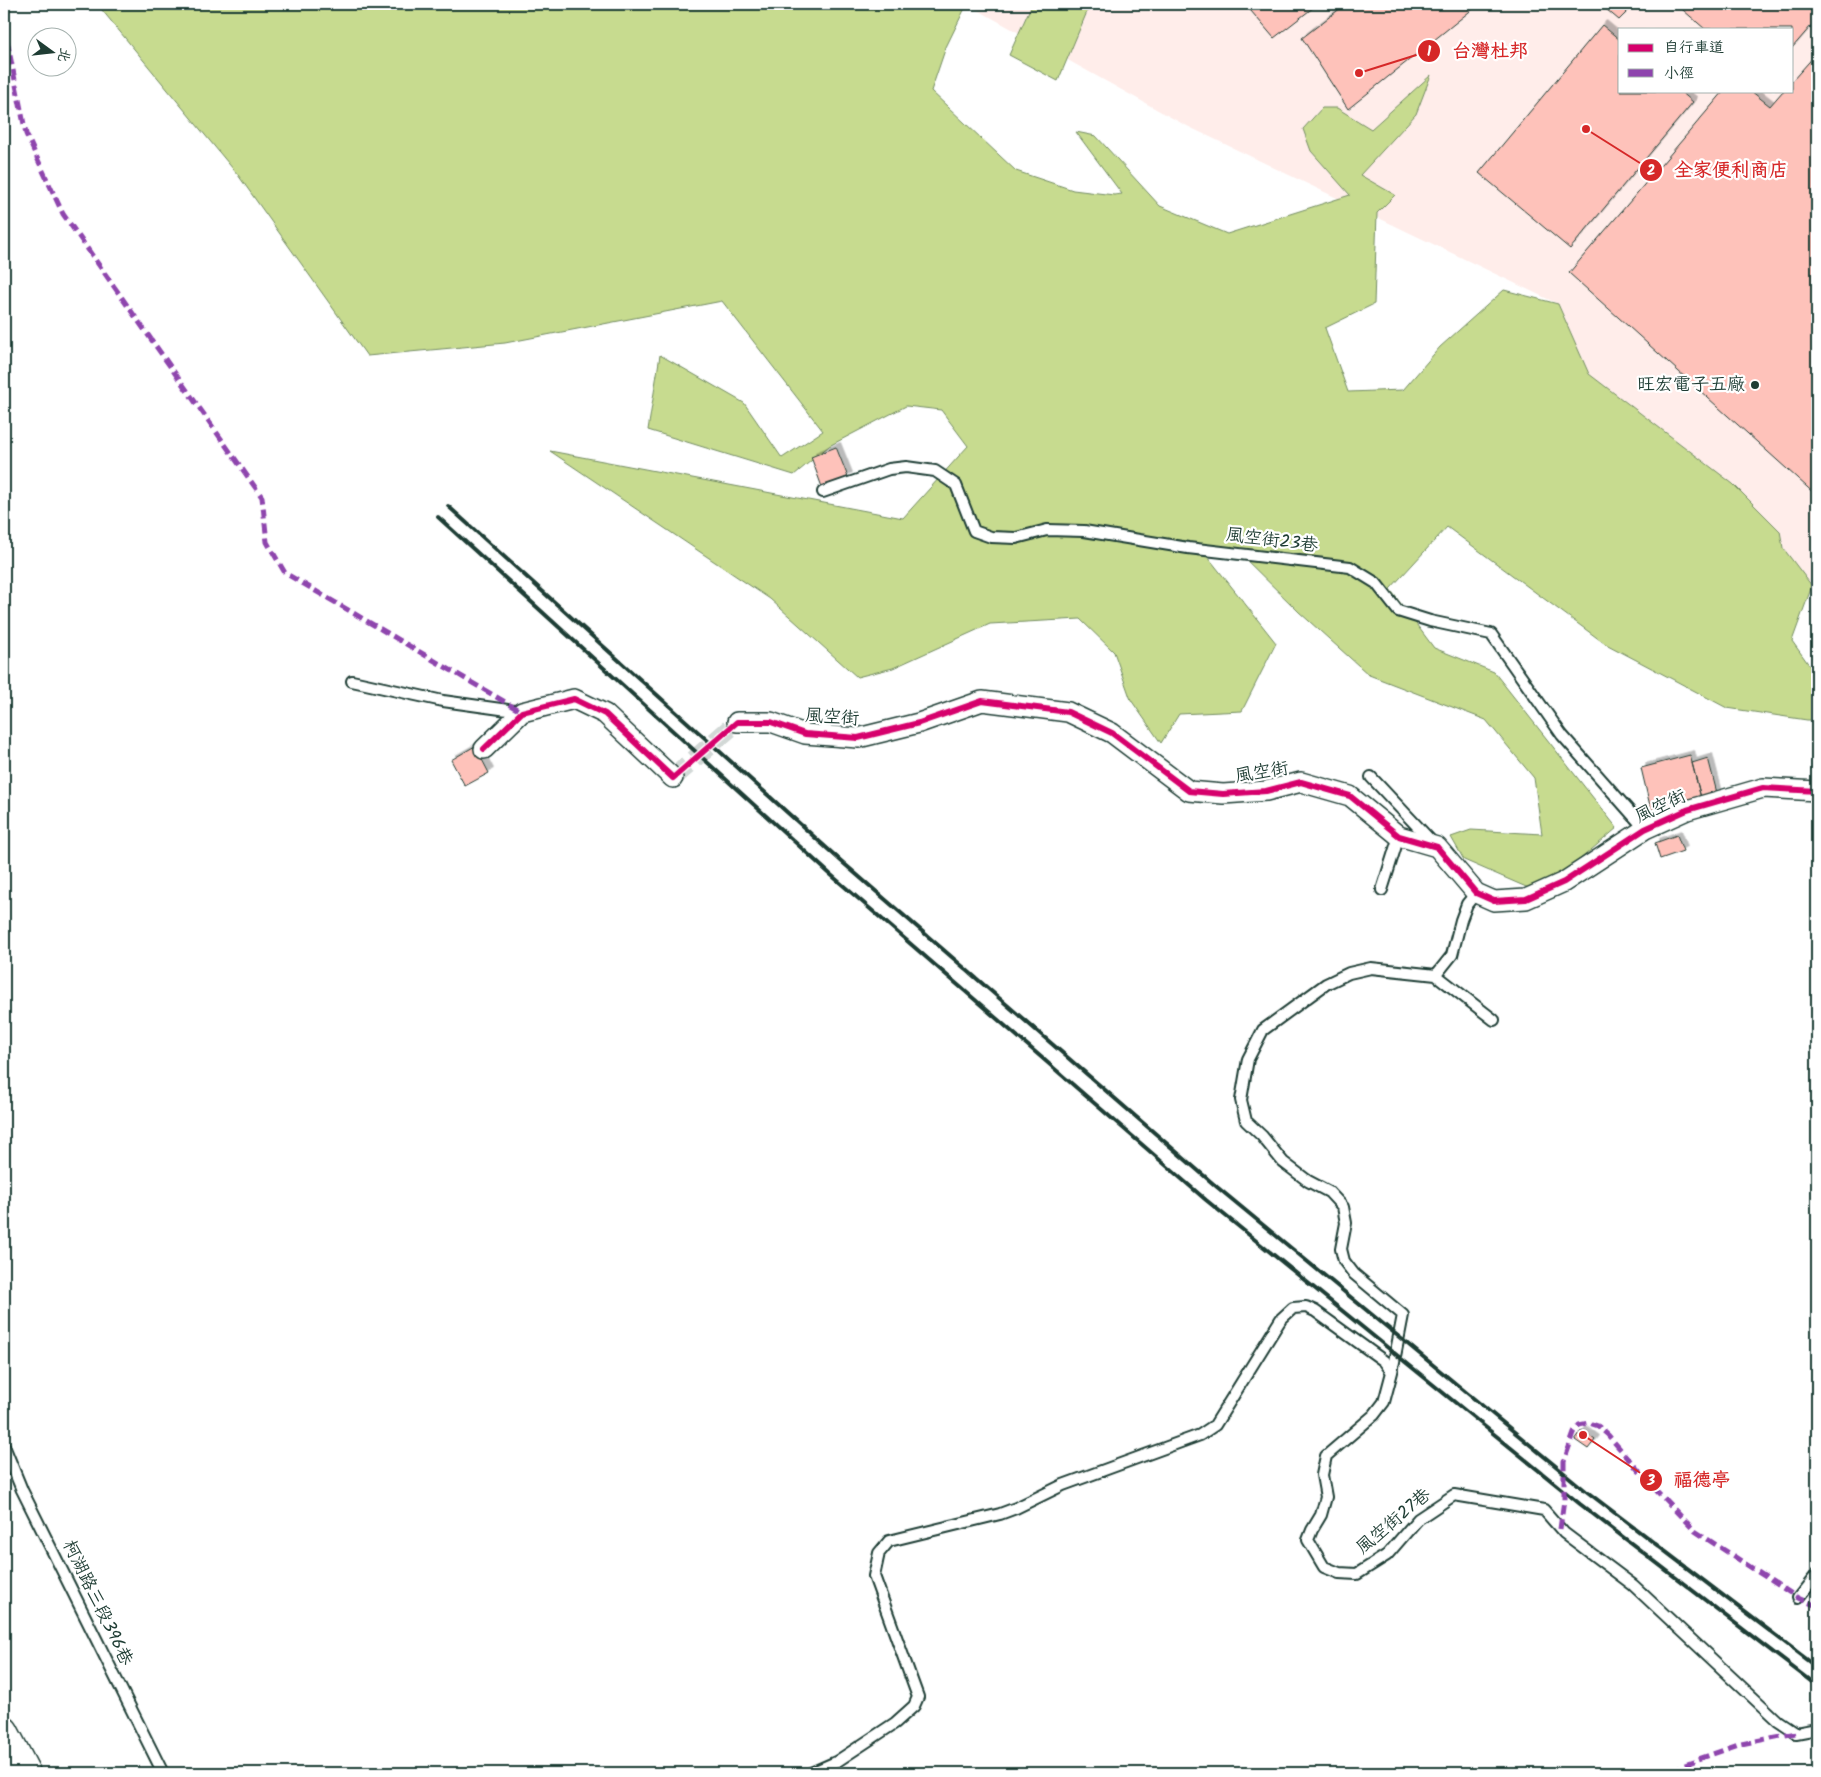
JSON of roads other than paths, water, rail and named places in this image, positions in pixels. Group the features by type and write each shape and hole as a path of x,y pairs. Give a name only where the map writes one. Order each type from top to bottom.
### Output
{"highway":[{"path":"4,1731 26,1773"}],"street":[{"path":"484,749 522,712 574,699 604,714 673,778"},
{"name":"風空街","path":"737,722 771,722 805,734 858,738 918,723 982,701 1068,712 1112,733 1189,791 1223,794 1266,791 1301,782 1350,796 1399,836 1437,847"},
{"name":"風空街","path":"1476,893 1494,901 1526,899 1564,882 1645,829 1687,810 1763,788 1817,791"},
{"path":"1437,847 1476,893"}],"lane":[{"name":"風空街23巷","path":"823,492 889,469 906,467 936,471 956,485 974,531 991,537 1016,538 1047,530 1084,531 1188,548 1350,567 1376,583 1398,611 1430,622 1491,634 1562,735 1645,829"},
{"path":"352,681 443,701 522,712"},
{"path":"1371,776 1437,847"},
{"path":"1382,890 1399,836"},
{"path":"1476,893 1467,904 1452,955 1436,975 1494,1020"},
{"name":"風空街27巷","path":"1436,975 1371,968 1349,974 1326,984 1262,1030 1248,1059 1241,1100 1246,1121 1262,1136 1282,1162 1308,1181 1329,1192 1343,1207 1346,1223 1340,1249 1344,1261 1354,1274 1403,1315 1384,1402 1374,1414 1326,1456 1322,1475 1326,1497 1321,1515 1308,1540 1324,1567 1339,1573 1357,1574 1387,1555 1418,1519 1454,1495 1544,1510 1564,1533 1632,1584 1778,1721 1796,1733 1817,1729"},
{"path":"811,1773 836,1762 895,1723 914,1706 918,1697 874,1576 880,1553 888,1541 1000,1514 1062,1485 1200,1435 1215,1425 1281,1319 1293,1308 1306,1307 1315,1311 1384,1361 1392,1372"},
{"name":"柯湖路三段396巷","path":"4,1446 22,1490 163,1773"},
{"path":"1798,1598 1817,1574"}],"tunnel":[{"path":"673,778 737,722"}],"railway":[{"path":"448,506 841,861 1217,1187 1586,1491 1817,1667"},
{"path":"438,517 830,874 1206,1200 1580,1504 1817,1686"}],"place":[{"name":"台灣杜邦","path":"1359,73"},
{"name":"全家便利商店","path":"1586,129"},
{"name":"旺宏電子五廠","path":"1755,385"},
{"name":"福德亭","path":"1583,1435"}]}
